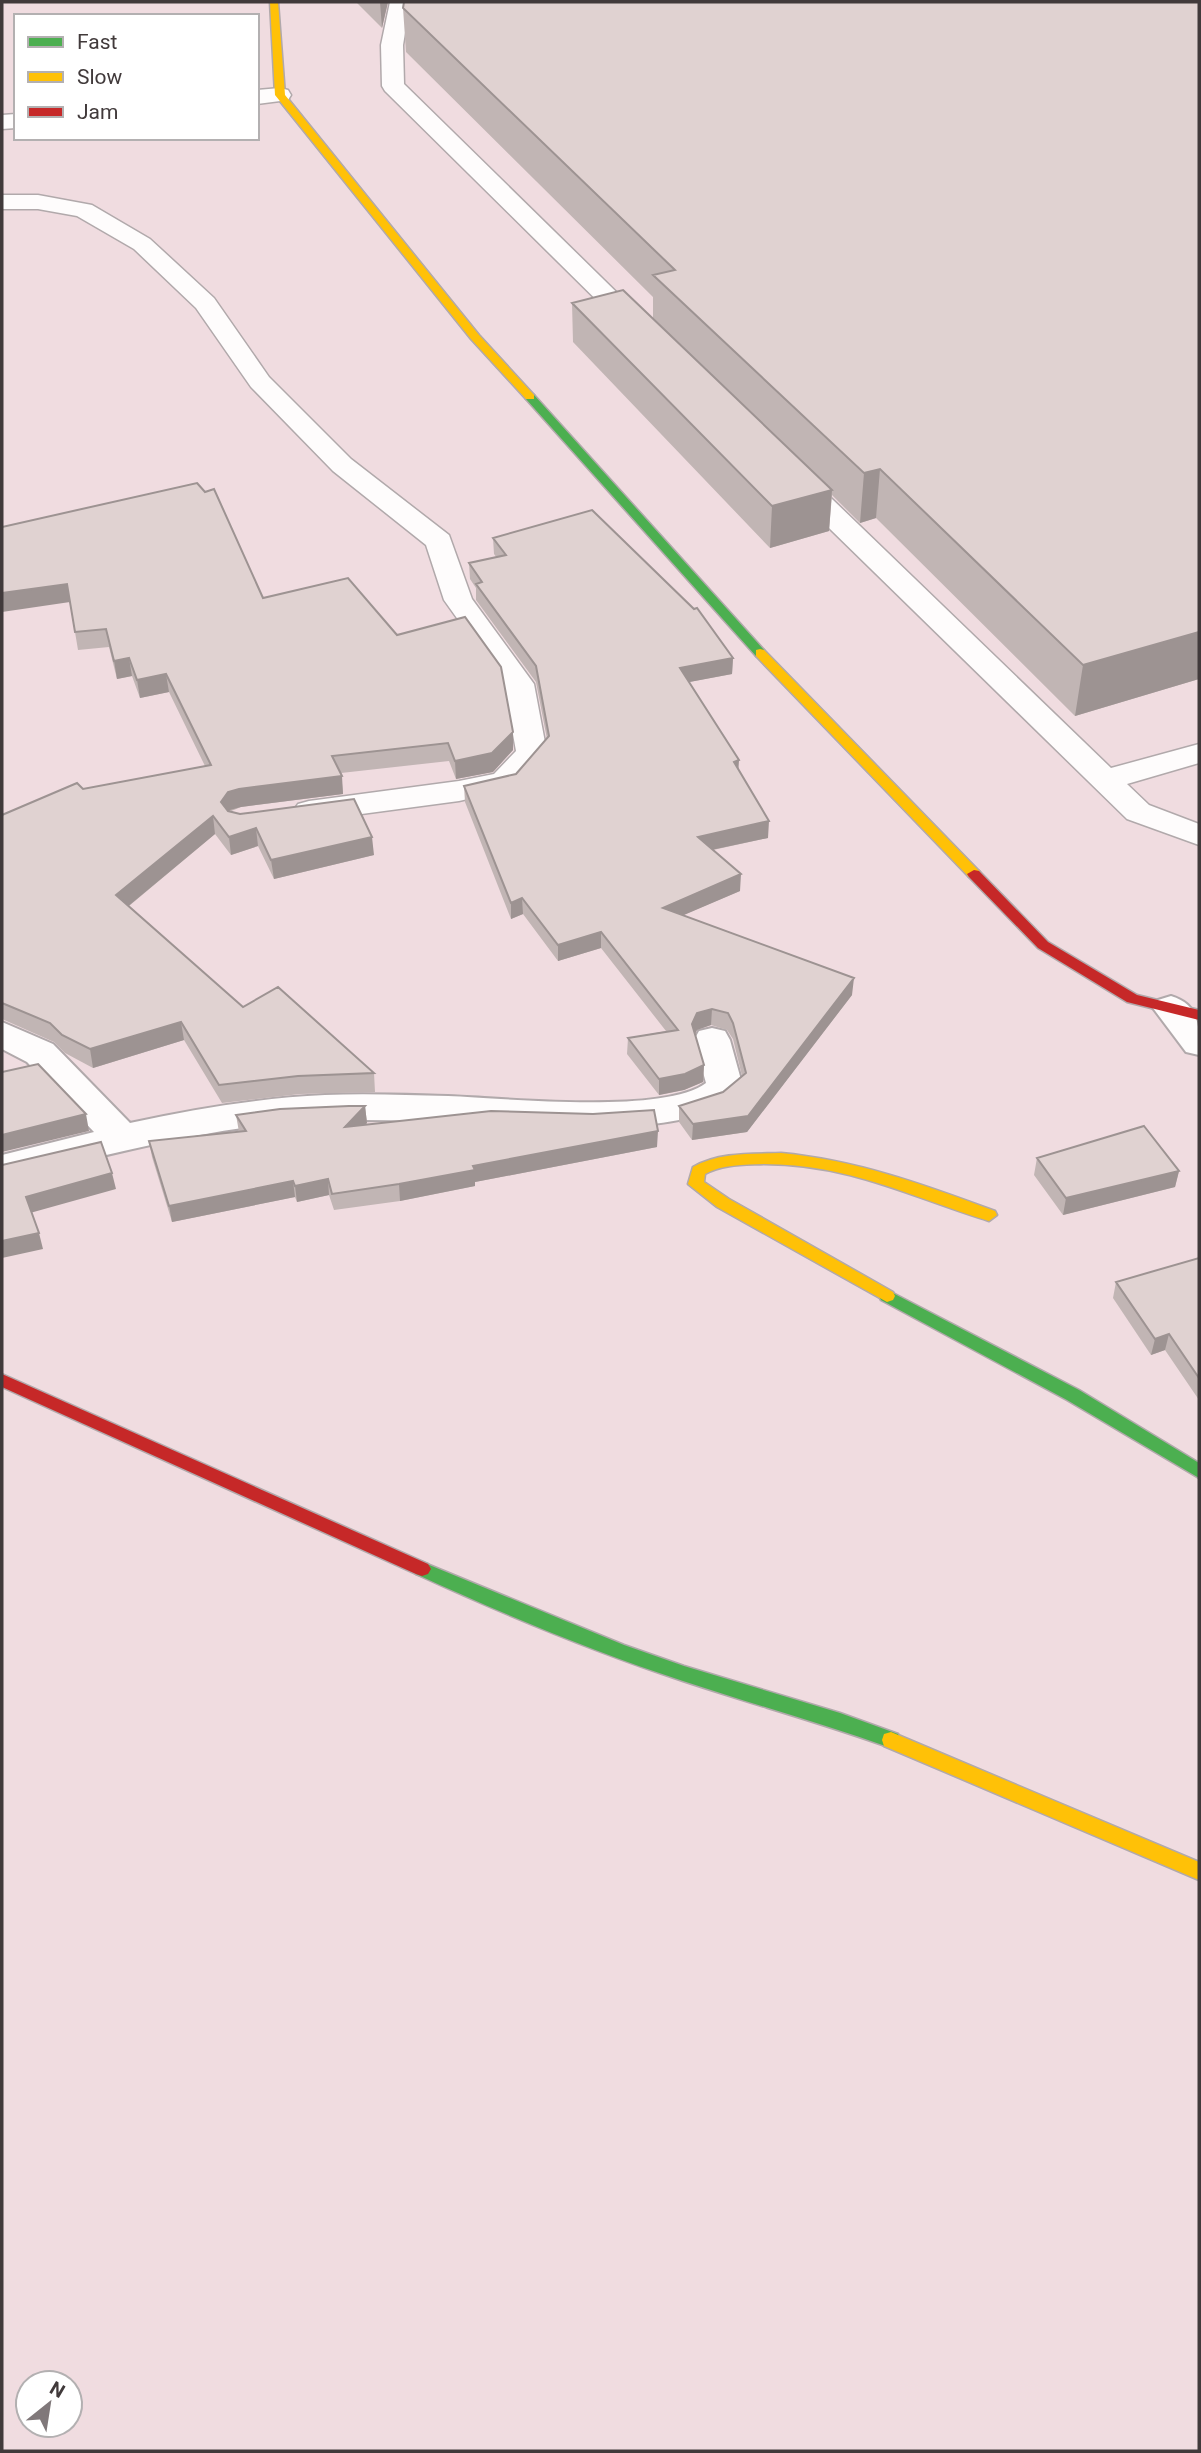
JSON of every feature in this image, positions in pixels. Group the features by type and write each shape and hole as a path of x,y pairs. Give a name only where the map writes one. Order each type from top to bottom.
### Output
{"street":[{"path":"274,2 280,95 475,337 786,682 1043,945 1132,999 1185,1011 1199,1043"},
{"path":"2,1034 40,1053 122,1138"},
{"path":"2,1168 122,1138 237,1117 323,1108 619,1115 698,1103 719,1095 725,1087 712,1040"},
{"path":"989,1215 880,1176 820,1163 768,1156 708,1164 698,1171 696,1184 723,1203 912,1310 1073,1395 1199,1471"},
{"path":"2,1380 541,1623 685,1674 846,1721 1199,1871"}],"lane":[{"path":"400,2 392,45 393,86 659,347"},
{"path":"259,97 280,95"},
{"path":"2,202 38,202 84,210 142,244 205,303 260,382 342,465 439,541 458,600 519,684 532,753 504,781 459,791 283,815"},
{"path":"778,462 1138,812 1199,835"},
{"path":"1105,780 1199,753"}],"shaded area":[{"path":"2,2 1199,2 1199,2451 2,2451"}],"building":[{"path":"404,2 1199,2 1199,632 1083,665 880,469 864,473 653,275 675,270 403,8"},
{"path":"623,290 832,490 772,506 572,303"},
{"path":"197,483 205,492 214,489 263,598 348,578 397,635 465,617 501,667 513,732 492,753 455,761 448,743 332,756 342,776 239,789 228,792 221,802 228,811 240,814 354,799 372,837 271,860 256,828 229,837 213,816 116,895 243,1007 278,987 374,1073 298,1076 219,1085 181,1022 90,1049 62,1035 50,1023 2,1003 2,815 77,783 83,789 211,765 166,674 137,680 129,658 114,661 106,629 75,632 67,584 2,593 2,527"},
{"path":"592,510 694,609 697,608 733,658 680,668 739,760 734,762 769,821 698,837 741,874 663,908 854,978 748,1116 693,1124 679,1106 723,1092 746,1073 728,1013 712,1009 697,1013 692,1024 704,1065 685,1074 659,1079 628,1038 678,1030 601,932 558,945 522,898 511,903 464,786 516,774 549,736 536,666 476,584 482,582 469,563 506,555 493,538"},
{"path":"38,1064 86,1114 2,1135 2,1072"},
{"path":"365,1106 345,1127 491,1111 593,1114 654,1110 658,1131 473,1166 475,1170 399,1184 332,1194 328,1179 295,1186 293,1181 169,1206 149,1141 246,1131 236,1115 280,1109"},
{"path":"1144,1126 1179,1171 1066,1198 1037,1158"},
{"path":"101,1142 112,1173 26,1197 39,1233 2,1241 2,1165"},
{"path":"1199,1258 1199,1378 1169,1334 1155,1339 1116,1282"}],"traffic: fast":[{"path":"530,397 760,653"},
{"path":"887,1296 1073,1395 1199,1471"},
{"path":"422,1569 617,1650 684,1674 840,1721 891,1740"}],"traffic: slow":[{"path":"274,2 280,95 475,337 530,397"},
{"path":"760,653 974,874"},
{"path":"887,1296 723,1203 696,1184 698,1171 716,1163 736,1160 781,1159 812,1162 872,1174 989,1215"},
{"path":"891,1740 1199,1871"}],"traffic: jam":[{"path":"974,874 1043,945 1132,999 1199,1015"},
{"path":"2,1380 422,1569"}]}
